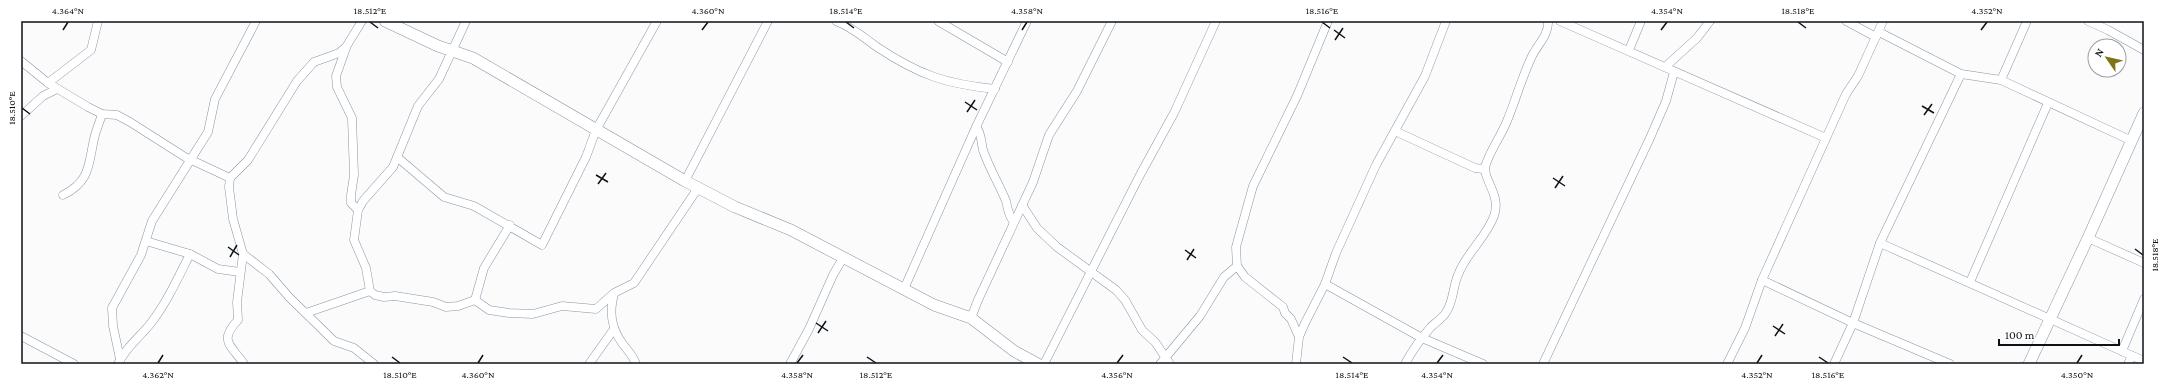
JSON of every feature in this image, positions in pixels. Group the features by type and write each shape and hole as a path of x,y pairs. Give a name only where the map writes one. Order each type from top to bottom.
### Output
{"street":[{"path":"48,83 91,50 98,21"},
{"path":"119,361 113,326 112,308 141,255 152,221 192,160 208,132 215,99 256,21"},
{"path":"358,210 351,203 354,175 352,118 337,87 336,76 346,48 362,21"},
{"path":"385,21 452,51 473,58 685,181 735,207 791,230 934,305 971,318 1014,351 1038,364"},
{"path":"466,21 440,78 418,106 393,167 367,196 358,210 354,240 366,268 370,290 374,295 384,297 395,296 434,302 446,307 458,306 475,300"},
{"path":"397,157 444,197 474,206 510,225 542,245 586,158 596,130 657,21"},
{"path":"685,181 768,21"},
{"path":"836,21 850,26 878,47 930,77 949,82 995,89"},
{"path":"938,21 1008,62"},
{"path":"904,289 976,127 1027,21"},
{"path":"971,318 1013,221 1033,182 1049,135 1077,91 1112,21"},
{"path":"1044,364 1090,272 1174,113 1216,21"},
{"path":"1299,337 1291,319 1285,314 1282,307 1245,277 1237,266 1236,247 1253,186 1297,96 1328,21"},
{"path":"1296,364 1299,337 1325,284 1336,253 1376,165 1425,76 1446,21"},
{"path":"1395,131 1469,166 1483,169 1507,121 1518,88 1532,55 1542,42 1548,28 1548,21"},
{"path":"1560,21 1629,50 1674,72 1826,138"},
{"path":"1629,50 1641,21"},
{"path":"1665,67 1697,38 1710,21"},
{"path":"1846,21 1878,34 1961,74 2001,80 2048,103 2132,140"},
{"path":"1727,364 1745,328 1762,280 1846,94 1858,76 1883,21"},
{"path":"2001,80 2026,21"},
{"path":"2088,21 2108,30 2144,50"},
{"path":"244,364 228,345 227,337 230,328 238,320 240,272 243,254 233,219 229,187 230,178 248,160 282,102 307,69 314,62 339,53 346,48"},
{"path":"21,62 57,89 102,114 117,116 130,122 192,160 230,178"},
{"path":"1543,364 1650,138 1666,101 1674,72"},
{"path":"1834,364 1853,323 1880,243 1961,74"},
{"path":"21,116 43,96 57,89"},
{"path":"1970,282 2048,103"},
{"path":"2029,364 2088,238 2144,112"},
{"path":"63,195 75,189 86,175 95,134 102,114"},
{"path":"976,127 980,130 983,149 1006,202 1008,213 1013,221"},
{"path":"1405,364 1422,338 1444,314 1453,300 1458,275 1467,258 1483,238 1495,214 1496,195 1489,184 1485,166"},
{"path":"475,300 489,310 533,314 562,306 596,308 614,294 634,283 698,188"},
{"path":"1022,205 1038,228 1057,247 1116,290 1125,300 1142,330 1155,342 1170,364"},
{"path":"475,300 484,268 510,225"},
{"path":"2088,238 2144,263"},
{"path":"146,241 190,254 218,269 240,272"},
{"path":"1880,243 2144,361"},
{"path":"119,361 151,324 175,286 190,254"},
{"path":"243,254 269,274 334,341 354,348 374,364"},
{"path":"790,364 809,329 833,275 843,258"},
{"path":"1160,364 1165,356 1200,316 1224,277 1237,266"},
{"path":"1762,280 1853,323 1950,364"},
{"path":"1325,284 1422,338 1483,364"},
{"path":"306,313 370,290"},
{"path":"614,294 611,312 614,329 634,357 636,364"},
{"path":"2122,351 2144,299"},
{"path":"589,364 614,329"},
{"path":"21,336 74,364"},
{"path":"2128,364 2132,356"}]}
